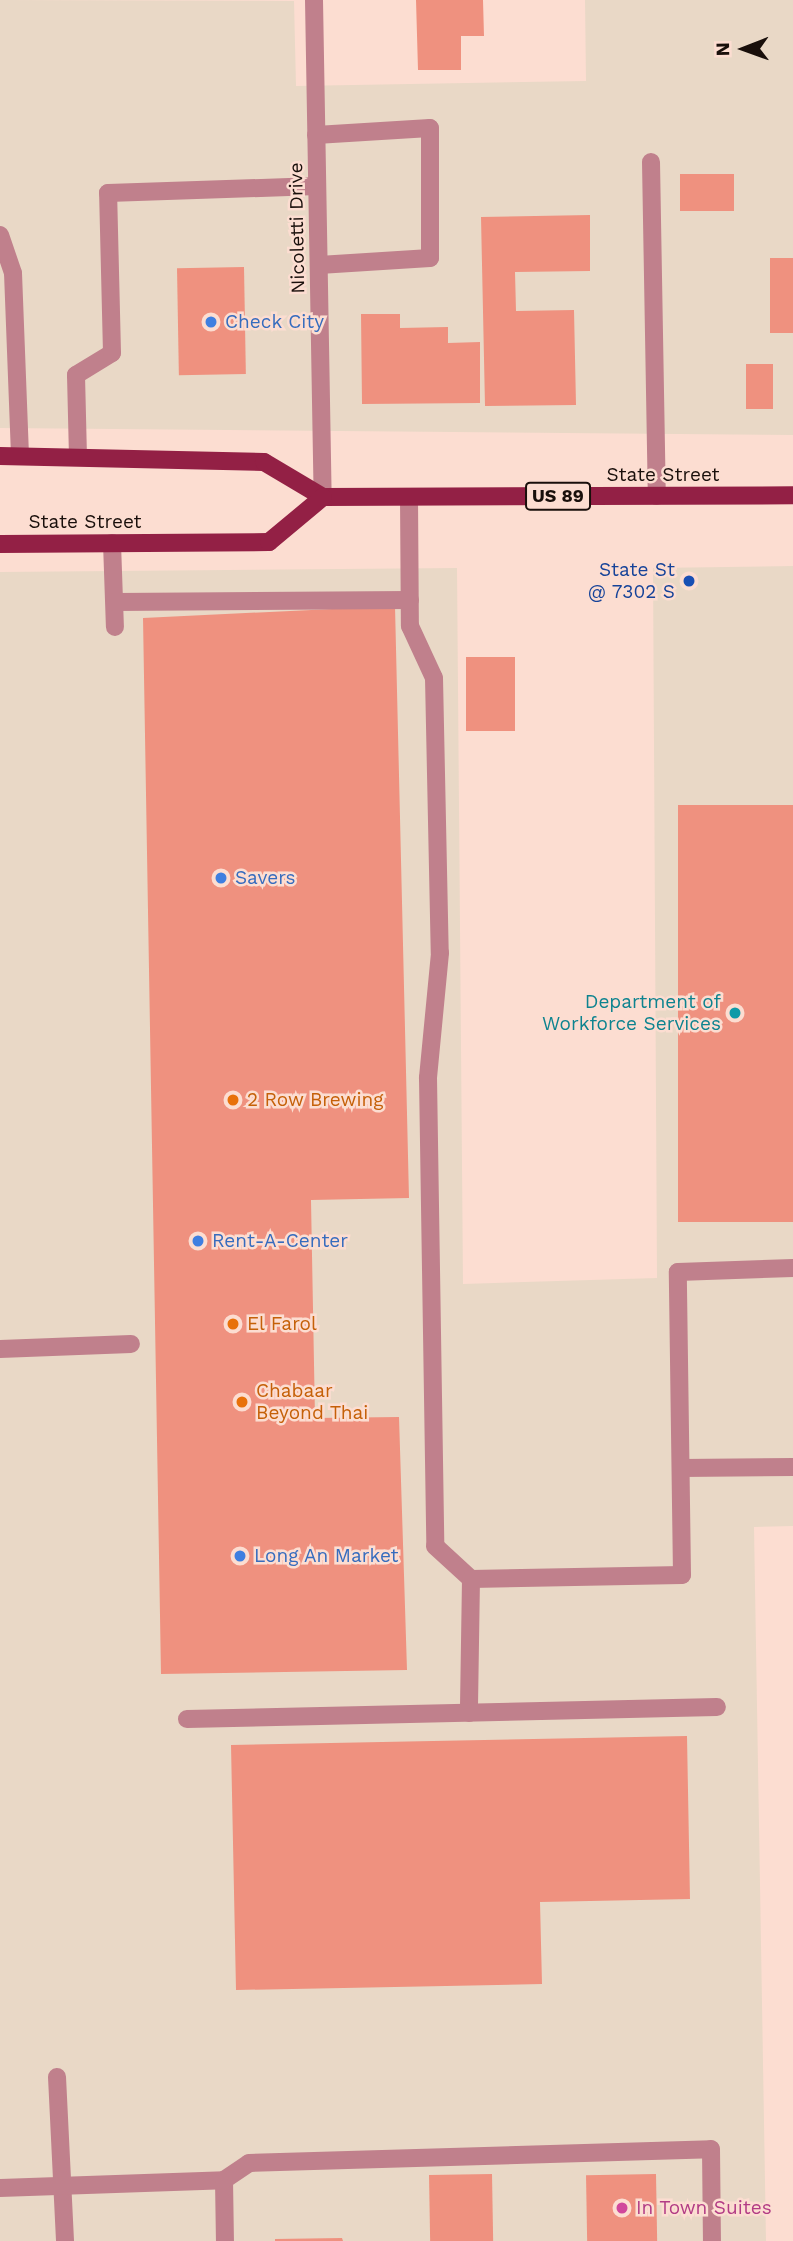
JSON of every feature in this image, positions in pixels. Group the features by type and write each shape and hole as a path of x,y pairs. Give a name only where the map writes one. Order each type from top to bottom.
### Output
{"main road":[{"path":"0,456 264,462 323,497"},
{"name":"State Street","path":"0,544 269,542 323,497 793,495"}],"street":[{"name":"Nicoletti Drive","path":"314,0 323,497"},
{"path":"316,135 430,128 430,258 319,265"},
{"path":"650,162 657,496"},
{"path":"78,457 76,375 112,353 108,193 317,186"},
{"path":"0,236 13,273 20,456"},
{"path":"409,497 410,626 434,678 440,953 428,1078 435,1546 471,1579 682,1575 678,1272 793,1269"},
{"path":"113,543 115,627"},
{"path":"115,602 410,600"},
{"path":"0,1349 131,1345"},
{"path":"681,1468 793,1466"},
{"path":"469,1713 471,1579"},
{"path":"187,1719 717,1707"},
{"path":"57,2077 60,2186 65,2241"},
{"path":"0,2188 224,2180 249,2163 711,2149 712,2241"},
{"path":"224,2180 225,2241"}],"shaded area":[{"path":"0,0 294,1 296,86 586,81 585,0 793,0 793,435 0,428"},
{"path":"793,566 793,1526 754,1527 766,2241 0,2241 0,572 457,568 463,1284 657,1278 653,568"}],"building":[{"path":"416,0 483,0 484,36 461,36 461,70 418,70"},
{"path":"680,174 734,174 734,211 680,211"},
{"path":"590,215 590,271 515,272 516,311 574,310 576,405 485,406 481,217"},
{"path":"770,258 793,258 793,333 770,333"},
{"name":"Check City","path":"244,267 246,374 179,375 177,268"},
{"path":"361,314 400,314 400,328 448,327 448,343 480,342 480,403 362,404"},
{"path":"746,364 773,364 773,409 746,409"},
{"path":"395,606 409,1198 311,1200 315,1418 399,1417 407,1670 161,1674 143,618"},
{"path":"466,657 515,657 515,731 466,731"},
{"name":"Department of Workforce Services","path":"678,805 793,805 793,1222 678,1222"},
{"path":"687,1736 690,1899 540,1902 542,1984 236,1990 231,1745"},
{"path":"492,2174 493,2241 430,2241 429,2175"},
{"name":"In Town Suites","path":"656,2174 657,2241 587,2241 586,2175"},
{"path":"342,2238 343,2241 275,2241 275,2239"}],"place":[{"name":"Check City","path":"211,322"},
{"name":"State St @ 7302 S","path":"689,581"},
{"name":"Savers","path":"221,878"},
{"name":"Department of Workforce Services","path":"735,1013"},
{"name":"2 Row Brewing","path":"233,1100"},
{"name":"Rent-A-Center","path":"198,1241"},
{"name":"El Farol","path":"233,1324"},
{"name":"Chabaar Beyond Thai","path":"242,1402"},
{"name":"Long An Market","path":"240,1556"},
{"name":"In Town Suites","path":"622,2208"}]}
